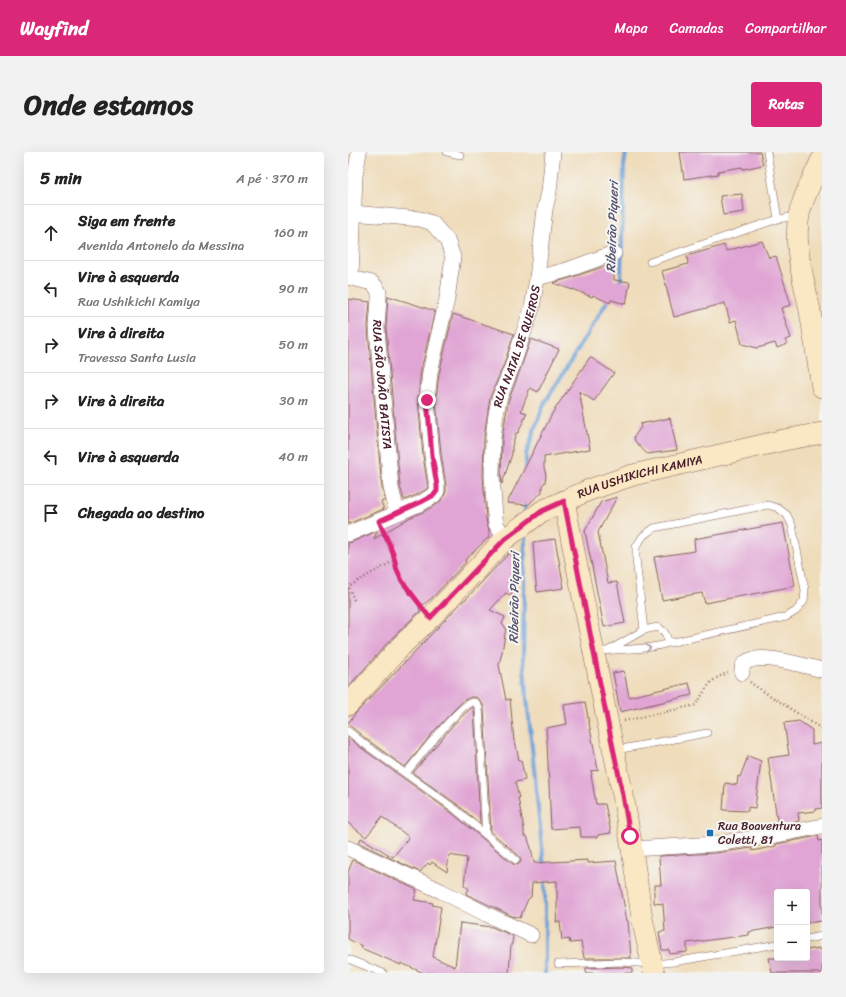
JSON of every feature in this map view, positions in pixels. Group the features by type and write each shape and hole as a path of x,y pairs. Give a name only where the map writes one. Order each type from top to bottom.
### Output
{"main road":[{"path":"822,159 805,195 799,215 798,240 800,264 810,312 822,386"},
{"name":"RUA USHIKICHI KAMIYA","path":"348,705 401,646 430,618 508,536 542,511 589,490 633,475 784,440 822,433"},
{"path":"564,501 601,651 608,724 623,795 642,918 653,968"}],"street":[{"path":"349,278 355,176 359,152"},
{"name":"RUA NATAL DE QUEIROS","path":"508,536 496,524 492,475 493,432 499,399 512,367 532,308 545,209 549,192 553,152"},
{"path":"348,534 421,502 434,495 437,491 427,400 430,372 447,298 454,257 447,240 432,223 420,219 353,212"},
{"path":"537,278 567,270 614,253"},
{"name":"RUA SÃO JOÃO BATISTA","path":"349,278 372,284 379,292 377,327 378,341 391,488 397,512"},
{"path":"742,673 741,668 748,660 757,658 778,660 822,670"},
{"path":"632,849 715,844 777,835 822,826"},
{"path":"348,848 441,891 531,936"}],"lane":[{"path":"447,152 460,155"},
{"path":"766,152 778,219"},
{"path":"650,262 778,219 799,215"},
{"path":"601,651 648,648 786,617 796,611 804,601 806,590 792,525 787,515 778,508 768,505 654,528 643,536 636,547 636,559 644,630"},
{"path":"601,651 644,630 658,627 664,630 669,643"},
{"path":"406,773 436,736 456,715 469,703 476,702 479,708 486,835"},
{"path":"348,731 455,809 516,860"},
{"path":"613,750 707,733"},
{"path":"810,938 822,936"},
{"path":"558,964 623,962 653,968 674,962 774,945"},
{"path":"348,959 383,973"}],"path":[{"path":"379,521 402,581 430,618"},
{"path":"354,600 350,588 351,585 395,560"},
{"path":"608,724 696,705 712,681 722,675 733,672 742,673 744,677 755,686 822,729"}],"building":[{"path":"680,152 760,152 763,165 743,169 742,167 718,171 718,174 684,179"},
{"path":"742,194 744,212 723,215 720,196"},
{"path":"762,241 769,258 776,256 791,305 781,308 791,338 785,340 787,344 777,348 775,343 757,348 742,344 736,320 730,322 725,303 674,317 662,271 688,264 687,256 724,245 726,251"},
{"path":"614,263 614,280 630,282 626,304 611,300 610,303 593,295 592,297 553,283 570,278"},
{"path":"388,296 435,311 421,370 418,399 423,456 428,488 417,495 404,500 400,486 387,340 386,327"},
{"path":"348,299 370,302 368,326 369,342 382,489 385,500 381,502 384,509 348,524"},
{"path":"453,314 514,334 504,364 490,397 484,437 483,476 489,537 465,560 466,562 432,598 419,608 420,611 392,638 348,687 348,543 377,531 374,539 409,518 439,503 446,491 436,400 439,374"},
{"path":"531,339 559,349 538,392 530,388 521,411 527,413 518,433 516,433 512,446 512,454 502,484 502,439 508,402"},
{"path":"590,357 614,373 594,401 579,391 590,449 544,457 544,468 546,475 545,482 542,486 542,492 528,505 507,503 553,412"},
{"path":"670,418 677,450 647,454 635,441 634,437 641,427 640,424"},
{"path":"617,497 598,532 608,583 617,582 625,623 604,627 585,531 601,502"},
{"path":"783,523 795,586 705,603 702,593 662,600 654,557 695,551 694,539"},
{"path":"555,539 564,588 537,592 533,542"},
{"path":"510,552 514,562 512,573 514,579 511,596 506,593 490,610 505,617 502,624 506,628 499,665 506,700 510,699 514,741 519,760 521,760 525,780 515,782 519,798 524,836 527,836 534,863 588,860 588,863 616,861 628,921 631,958 584,958 581,942 570,943 569,939 562,940 560,922 556,922 557,881 532,883 531,897 528,899 520,918 514,917 466,894 469,889 464,885 467,858 449,855 447,872 432,862 430,865 428,863 420,872 359,843 361,838 393,857 409,837 382,817 366,837 348,823 348,737 452,813 513,864 517,865 520,863 521,859 519,856 491,832 484,708 479,699 471,697 464,700 435,730 405,767 348,724 356,713"},
{"path":"624,671 629,697 689,683 692,695 620,712 613,673"},
{"path":"585,702 598,770 591,771 596,804 605,804 611,833 598,835 598,837 581,837 580,827 551,829 546,728 567,724 564,705"},
{"path":"473,707 480,824 458,805 413,773 453,725"},
{"path":"799,721 812,730 812,745 822,743 822,808 816,809 816,811 798,813 799,821 778,826 768,758 789,755 784,723"},
{"path":"748,756 761,761 755,808 748,807 748,811 723,810 725,783 737,785 738,776 740,777"},
{"path":"818,836 819,841 822,840 822,921 810,923 810,889 774,889 774,928 749,932 749,935 687,943 687,952 670,954 669,950 662,950 659,932 665,931 663,904 654,903 655,885 661,885 659,856 716,853 752,848 752,851 776,846 776,844"},
{"path":"353,860 417,890 414,900 433,903 432,905 441,907 433,957 455,967 460,923 492,927 513,936 509,973 424,973 361,948 362,946 348,939 348,872"},
{"path":"819,948 819,950 822,950 822,973 772,973 769,958 774,958 774,961 810,961 810,950"},
{"path":"586,968 632,968 632,973 586,973"}],"waterway":[{"name":"Ribeirão Piqueri","path":"617,284 621,279 624,166 626,152"},
{"name":"Ribeirão Piqueri","path":"526,470 526,454 543,406 610,297"},
{"name":"Ribeirão Piqueri","path":"525,499 525,514"},
{"name":"Ribeirão Piqueri","path":"525,533 523,659 544,867"},
{"name":"Ribeirão Piqueri","path":"545,878 545,973"}],"place":[{"name":"Rua Boaventura Coletti, 81","path":"710,833"}],"route":[{"path":"427,400 437,491 434,495 421,502 379,521 393,553 397,570 402,581 430,618 505,539 542,511 564,501 630,836"}]}
